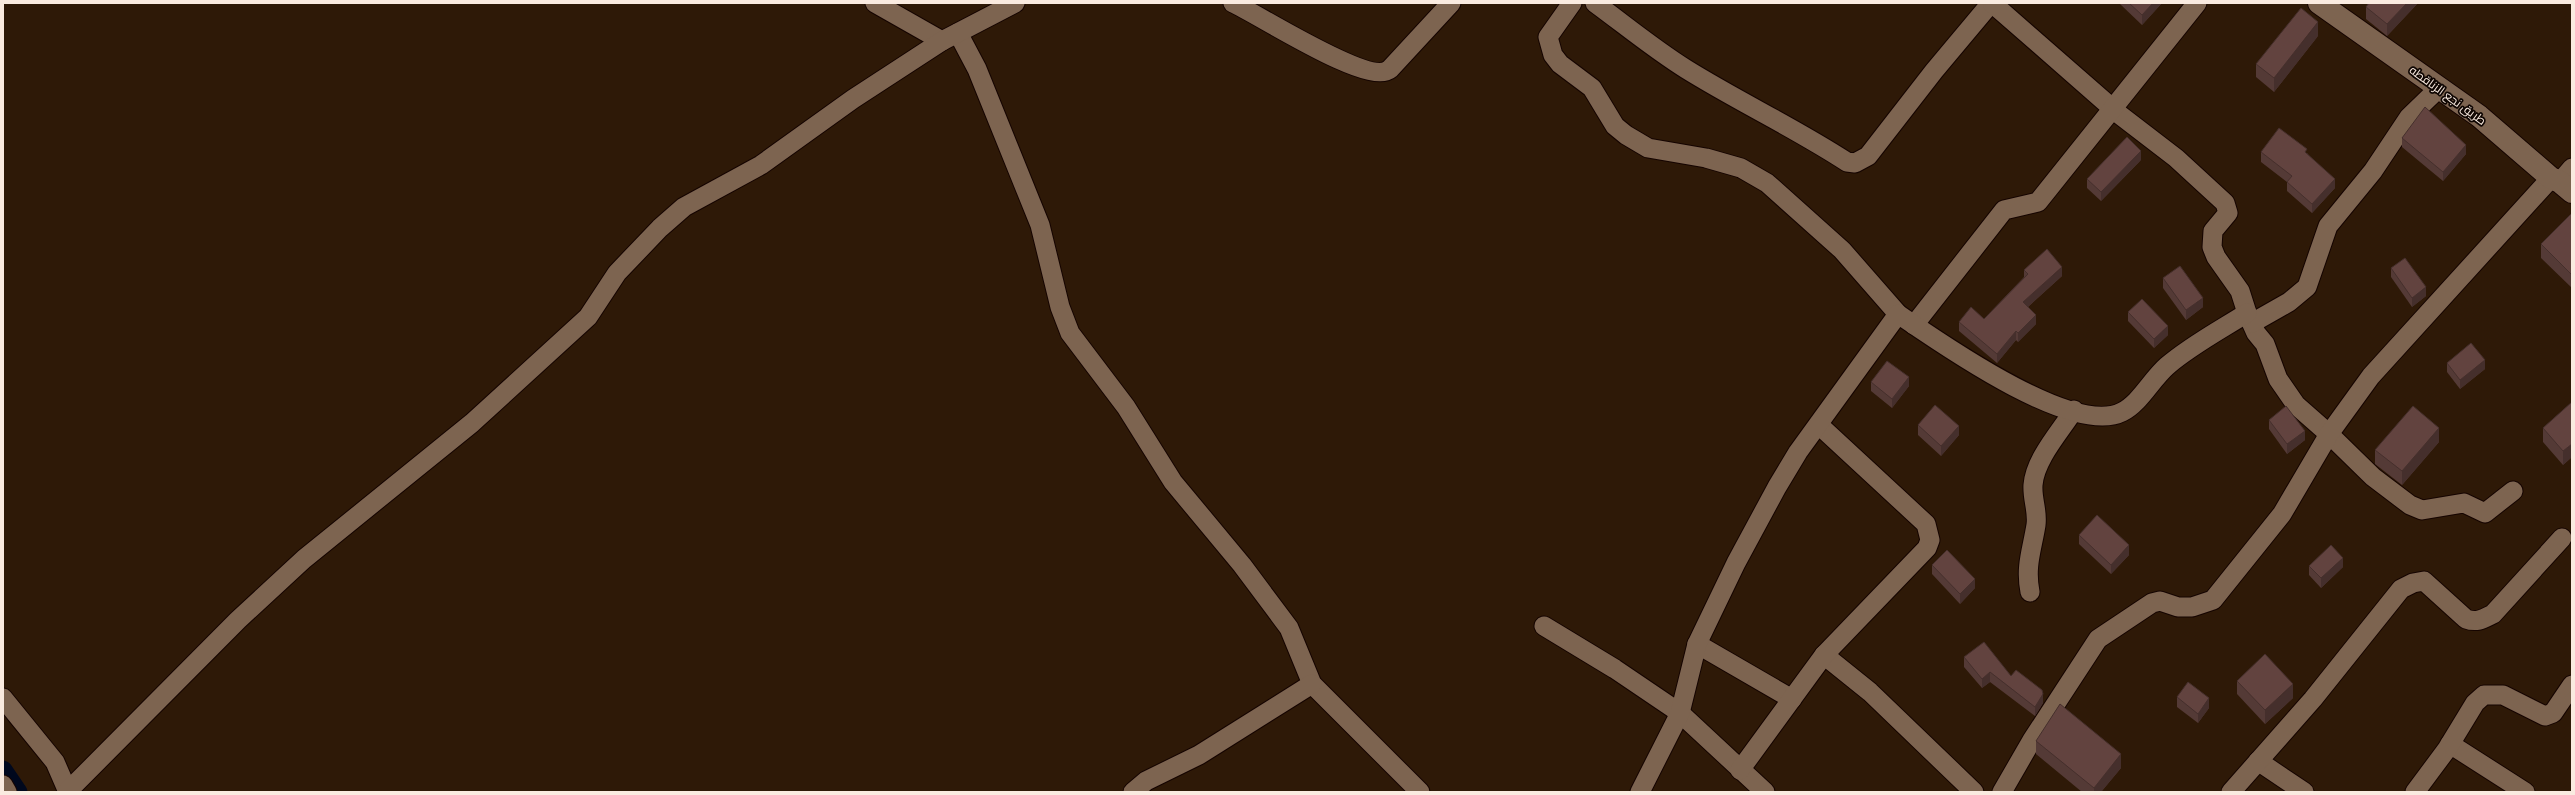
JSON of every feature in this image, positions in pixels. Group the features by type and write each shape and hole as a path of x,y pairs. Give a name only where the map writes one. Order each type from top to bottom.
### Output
{"street":[{"path":"875,3 950,37 977,69 1040,225 1060,307 1070,333 1121,401 1173,482 1289,628 1312,684 1420,792"},
{"path":"3,698 55,762 68,792 233,625 299,564 472,423 588,317 618,273 660,228 684,207 761,165 853,99 950,37 1015,3"},
{"path":"1233,3 1310,46 1343,61 1381,73 1390,69 1451,3"},
{"path":"1572,3 1548,37 1549,47 1560,64 1592,88 1615,126 1638,143 1648,148 1727,164 1740,168 1767,183 1842,250 1898,314 1964,360 2027,394 2074,410 2105,416 2124,411 2176,359 2249,318 2289,302 2307,287 2328,226 2373,171 2409,117 2439,88"},
{"path":"1595,3 1643,40 1688,69 1791,126 1847,162 1855,163 1868,156 1934,71 1992,3 2114,108 2176,158 2225,203 2228,213 2213,231 2212,247 2216,257 2240,291 2249,318 2265,344 2278,379 2296,405 2329,434 2373,477 2410,505 2422,510 2464,503 2485,513 2513,491"},
{"path":"1914,325 2004,210 2038,202 2197,3"},
{"name":"طريق نجع الزناقطه","path":"2319,3 2479,116 2564,180"},
{"path":"2002,792 2032,740 2098,639 2152,603 2160,601 2178,607 2192,607 2213,600 2282,514 2329,434 2371,376 2564,180"},
{"path":"1640,792 1680,714 1697,644 1736,563 1777,487 1798,452 1898,314"},
{"path":"2030,592 2027,568 2036,517 2033,486 2034,476 2041,460 2074,410"},
{"path":"1740,770 1824,655 1927,548 1930,540 1926,524 1819,425"},
{"path":"2231,792 2313,699 2406,585 2424,581 2466,619 2472,621 2482,620 2493,614 2562,538"},
{"path":"1544,626 1615,669 1680,714 1701,730 1740,770 1765,792"},
{"path":"1697,644 1792,699"},
{"path":"1824,655 1870,692 1974,792"},
{"path":"1132,792 1146,780 1199,755 1312,684"},
{"path":"2415,792 2450,744 2475,703 2484,695 2502,695 2545,716 2553,713 2572,685"},
{"path":"2450,744 2525,792"},
{"path":"2258,761 2304,792"},
{"path":"3,786 7,792"}],"building":[{"path":"2129,3 2153,3 2142,15"},
{"path":"2369,3 2407,3 2387,24 2366,7"},
{"path":"2301,8 2318,22 2274,78 2256,64"},
{"path":"2425,107 2466,145 2443,172 2402,138"},
{"path":"2279,128 2307,149 2305,152 2335,179 2312,204 2287,182 2292,176 2261,152"},
{"path":"2127,137 2141,151 2101,192 2087,179"},
{"path":"2572,213 2572,275 2541,244"},
{"path":"2047,249 2062,267 2023,302 2036,315 2018,333 2016,331 1997,354 1959,322 1971,307 1984,319 2028,274 2024,270"},
{"path":"2405,258 2426,287 2412,298 2391,268"},
{"path":"2180,266 2203,298 2186,310 2163,278"},
{"path":"2142,299 2168,326 2154,339 2128,312"},
{"path":"2471,343 2485,360 2460,380 2447,363"},
{"path":"1887,361 1909,377 1892,399 1871,382"},
{"path":"2572,402 2572,444 2563,451 2543,428"},
{"path":"1935,405 1959,426 1941,446 1918,425"},
{"path":"2286,406 2305,431 2287,444 2269,420"},
{"path":"2413,406 2439,428 2402,471 2375,450"},
{"path":"2097,515 2129,545 2111,565 2079,535"},
{"path":"2331,545 2343,558 2321,578 2309,566"},
{"path":"1947,550 1975,579 1960,594 1932,565"},
{"path":"1984,642 2011,676 2016,670 2042,690 2043,694 2035,707 1990,672 1982,679 1964,657"},
{"path":"2265,654 2293,684 2265,710 2237,681"},
{"path":"2188,682 2209,698 2198,714 2177,697"},
{"path":"2060,704 2121,754 2094,788 2036,741"}],"waterway":[{"path":"3,770 18,792"}]}
